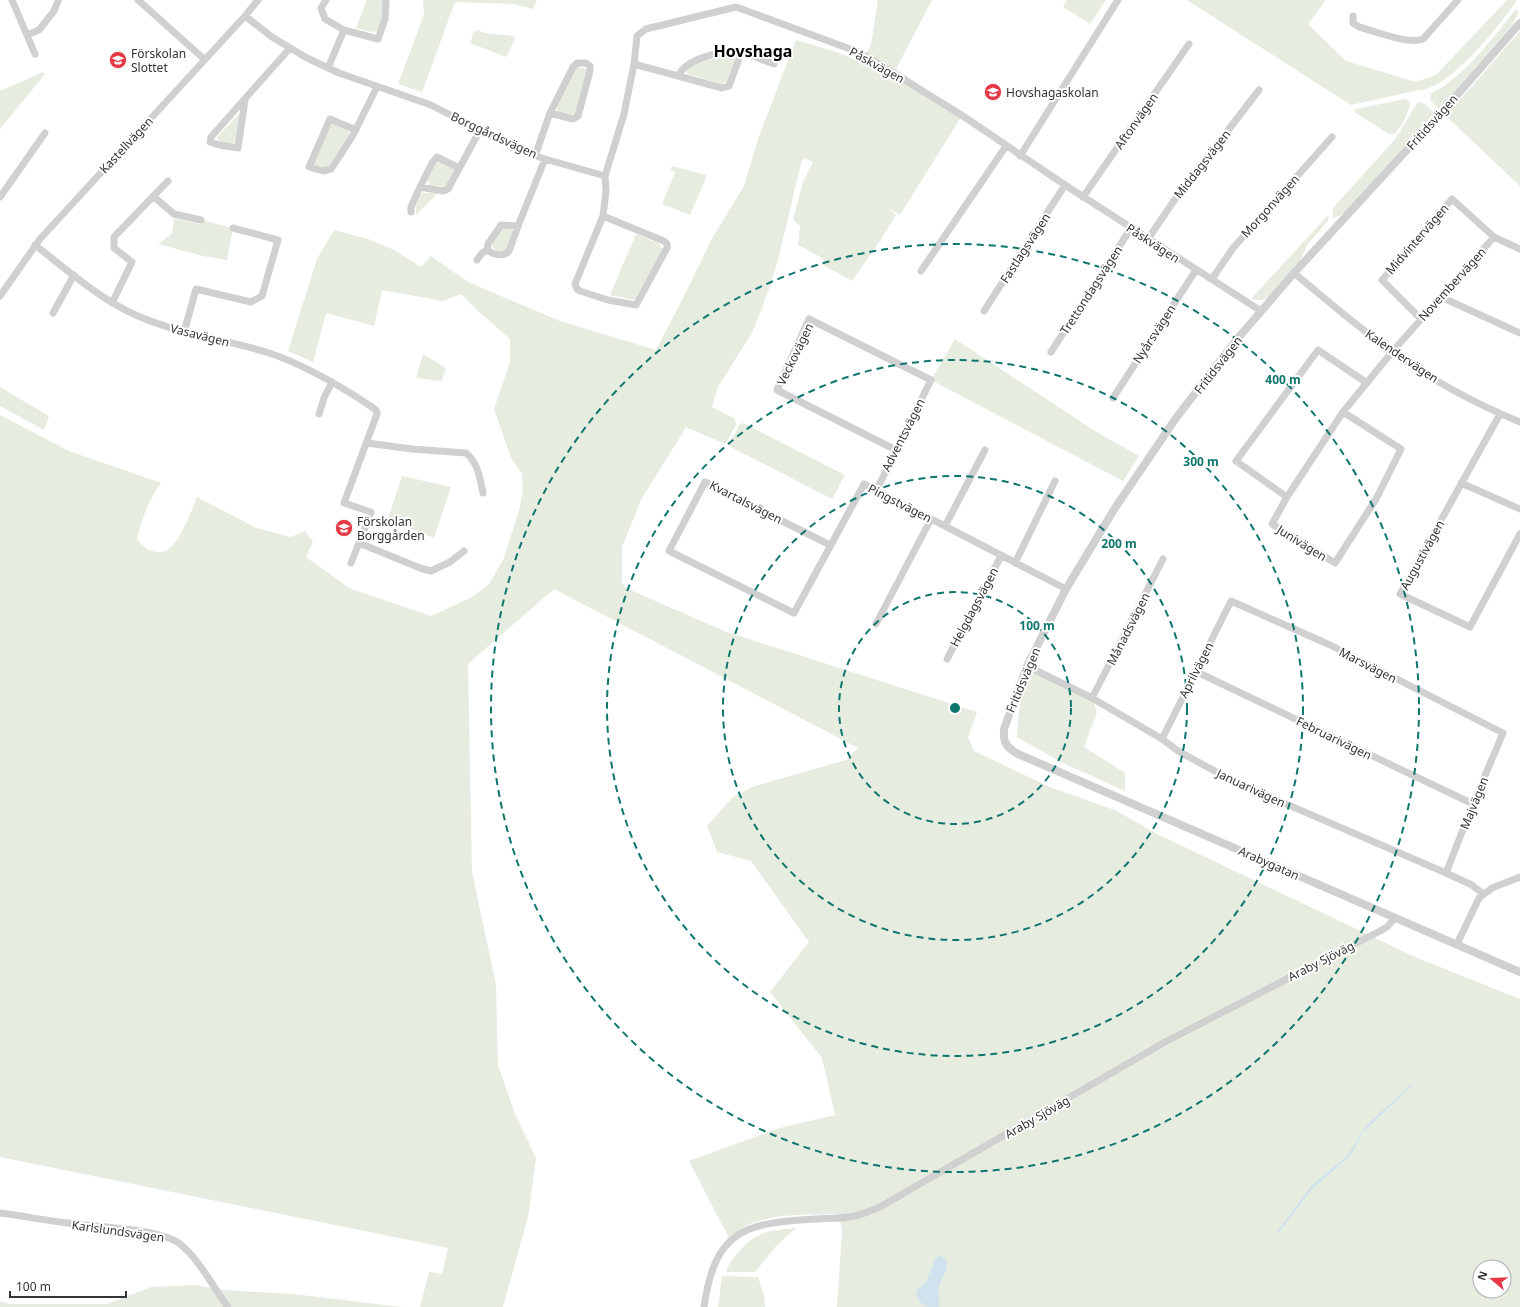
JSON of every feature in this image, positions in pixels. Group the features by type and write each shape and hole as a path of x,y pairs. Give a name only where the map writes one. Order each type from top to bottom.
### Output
{"street":[{"path":"12,0 35,54"},
{"path":"138,0 204,60"},
{"name":"Kastellvägen","path":"1,293 35,246 258,0"},
{"path":"326,0 321,8 325,19 344,30 378,39 385,19 386,0"},
{"path":"1020,156 1118,0"},
{"path":"1353,16 1353,23 1359,27 1410,41 1419,41 1423,39 1458,0"},
{"path":"27,35 39,30 54,11 58,1"},
{"path":"603,216 664,241 667,244 667,248 636,305 608,300 580,291 575,287 576,281 603,216 606,176 620,132 634,64 637,36 646,28 737,4"},
{"name":"Påskvägen","path":"737,4 861,53 963,116 1020,156 1261,311"},
{"name":"Borggårdsvägen","path":"245,16 290,48 306,58 328,68 377,87 431,105 514,148 535,156 606,176"},
{"name":"Fritidsvägen","path":"1018,754 1006,745 1003,739 1004,729 1027,666 1066,589 1152,453 1176,418 1261,311 1294,273 1444,110 1520,23"},
{"path":"328,68 344,30"},
{"name":"Aftonvägen","path":"1083,197 1189,44"},
{"path":"245,100 238,148 210,142 211,137 290,48"},
{"path":"679,76 682,69 693,61 730,52 735,52 739,55 747,54 774,64"},
{"path":"634,64 721,88 726,88 730,83 739,55"},
{"path":"535,156 550,113 572,67 577,63 586,63 590,66 578,116 573,119 550,113"},
{"path":"356,130 330,119 309,167 323,171 330,169 356,130 377,87"},
{"name":"Middagsvägen","path":"1148,239 1173,202 1259,90"},
{"path":"420,187 448,189 480,130"},
{"path":"0,197 45,133"},
{"name":"Morgonvägen","path":"1212,279 1233,248 1332,137"},
{"path":"921,271 1006,146"},
{"path":"411,212 411,207 420,187 432,163 437,157 459,168"},
{"path":"487,250 502,255 507,254 509,251 545,159"},
{"path":"112,303 132,262 114,248 114,237 168,181"},
{"name":"Fastlagsvägen","path":"984,311 1065,185"},
{"path":"153,196 174,214 202,220"},
{"name":"Midvintervägen","path":"1421,319 1382,280 1452,199 1494,237"},
{"path":"476,260 487,250 488,244 501,225 518,226"},
{"path":"184,332 196,289 251,302 262,296 278,240 233,228"},
{"name":"Trettondagsvägen","path":"1051,352 1131,228"},
{"name":"Novembervägen","path":"1392,352 1494,237 1520,249"},
{"name":"Vasavägen","path":"35,246 112,303 136,316 184,332 235,344 279,357 332,382 372,406 377,411 377,414 344,503 371,512 359,543"},
{"name":"Nyårsvägen","path":"1113,398 1196,270"},
{"name":"Kalendervägen","path":"1294,273 1392,352 1432,378 1500,414 1520,422"},
{"path":"52,313 74,275"},
{"path":"1441,297 1520,334"},
{"name":"Veckovägen","path":"896,450 777,390 810,319 931,380"},
{"path":"1287,497 1236,461 1318,350 1367,383"},
{"name":"Junivägen","path":"1343,412 1402,449 1376,499 1335,563 1272,524 1287,497 1343,412 1392,352"},
{"name":"Adventsvägen","path":"876,491 931,380"},
{"path":"319,414 324,398 332,382"},
{"name":"Augustivägen","path":"1500,414 1400,594 1470,627 1520,534"},
{"path":"367,442 412,449 466,453 473,459 480,475 483,493"},
{"path":"945,526 985,450"},
{"path":"1015,563 1055,481"},
{"name":"Kvartalsvägen","path":"794,613 670,551 706,482 830,545"},
{"path":"1461,483 1520,509"},
{"name":"Pingstvägen","path":"794,613 864,484 1066,589"},
{"path":"876,624 931,519"},
{"path":"351,563 359,543 431,571 450,562 464,551"},
{"name":"Helgdagsvägen","path":"947,659 1001,556"},
{"name":"Månadsvägen","path":"1092,698 1163,559"},
{"name":"Aprilvägen","path":"1162,739 1231,601"},
{"name":"Marsvägen","path":"1231,601 1330,645 1503,733"},
{"name":"Januarivägen","path":"1027,666 1092,698 1162,739 1178,751 1233,781 1446,872 1478,889 1483,894"},
{"name":"Februarivägen","path":"1195,671 1472,804"},
{"name":"Majvägen","path":"1446,872 1472,804 1503,733"},
{"name":"Arabygatan","path":"1018,754 1520,972"},
{"path":"1457,944 1475,904 1483,894 1492,888 1520,877"},
{"name":"Araby Sjöväg","path":"704,1307 710,1278 718,1258 728,1244 745,1230 777,1221 854,1216 880,1207 1165,1042 1380,931 1387,927 1395,918"},
{"name":"Karlslundsvägen","path":"0,1213 66,1223 99,1226 170,1238 185,1248 228,1307"}],"shaded area":[{"path":"367,0 383,0 381,21 378,31 370,32 356,28"},
{"path":"423,0 537,0 533,9 514,4 455,2 422,92 398,84 424,15"},
{"path":"878,0 932,0 896,69 963,114 900,215 888,208 896,215 852,281 823,265 824,260 822,258 798,245 800,226 793,220 803,182 813,162 804,158 801,163 779,256 770,286 753,331 718,387 712,407 735,419 736,425 725,444 686,427 641,500 622,547 622,583 626,588 724,631 977,712 968,737 974,751 1050,787 1117,811 1157,834 1415,957 1520,999 1520,1307 837,1307 842,1231 839,1214 797,1215 765,1219 748,1225 729,1238 689,1161 780,1128 835,1115 822,1058 770,992 809,942 751,861 717,852 707,826 733,797 755,786 846,760 858,748 554,589 468,664 472,872 496,985 498,1065 515,1114 536,1158 528,1217 503,1307 420,1307 429,1272 442,1274 448,1248 0,1157 0,415 69,451 161,483 146,510 137,540 148,550 163,552 169,549 184,528 197,497 256,528 291,537 305,531 313,542 306,557 349,588 431,616 472,597 489,584 504,558 519,510 523,491 522,474 511,458 494,409 510,362 510,339 461,294 443,301 382,290 374,326 326,313 313,362 288,351 317,259 334,230 368,239 392,249 421,267 431,256 468,282 560,321 656,350 713,237 744,186 758,139 796,40 839,53 863,64 871,44"},
{"path":"1067,0 1106,0 1090,24 1063,7"},
{"path":"1187,0 1326,0 1308,24 1346,61 1416,82 1436,75 1507,0 1517,0 1487,39 1459,68 1445,79 1431,87 1351,105"},
{"path":"1516,9 1519,12 1512,25 1439,109 1430,100 1431,93 1445,85 1466,68 1484,49"},
{"path":"478,30 484,33 513,36 515,39 506,57 470,43 474,32"},
{"path":"1520,31 1520,186 1446,116"},
{"path":"731,55 734,56 735,61 726,83 722,84 687,74 687,68 693,63"},
{"path":"576,68 585,68 587,71 576,113 571,115 558,112 556,107"},
{"path":"43,72 45,74 0,129 0,91"},
{"path":"1405,99 1410,102 1409,109 1405,119 1394,134 1389,134 1354,112 1356,109"},
{"path":"1418,102 1424,103 1434,113 1348,209 1341,215 1333,218 1333,208 1396,138"},
{"path":"239,114 236,141 234,143 227,143 219,141 217,137"},
{"path":"335,124 348,130 349,135 328,166 324,168 318,167 314,162 331,125"},
{"path":"440,162 454,170 448,184 445,187 430,185 428,182 428,177 431,171 436,163"},
{"path":"672,166 706,175 690,215 662,204 675,172 670,170"},
{"path":"422,193 438,193 416,215 417,201"},
{"path":"1329,214 1328,221 1307,245 1301,259 1271,295 1262,300 1251,299"},
{"path":"174,218 200,224 201,220 233,228 227,260 203,256 158,244 172,234"},
{"path":"502,228 511,229 512,232 506,249 502,251 495,250 492,245"},
{"path":"636,234 658,243 663,249 634,300 610,295"},
{"path":"955,339 1095,431 1139,456 1123,481 931,380"},
{"path":"423,354 446,368 442,381 416,378"},
{"path":"0,387 49,416 44,430 0,406"},
{"path":"743,423 845,475 832,499 729,446 739,425"},
{"path":"402,476 451,487 434,538 388,519"},
{"path":"1027,666 1092,698 1097,712 1084,747 1125,773 1125,791 1061,762 1017,737 1018,718"},
{"path":"796,1228 777,1245 755,1272 726,1272 730,1263 737,1254 756,1236 770,1231"},
{"path":"722,1276 758,1277 764,1295 765,1307 718,1307"},
{"path":"195,1285 223,1290 293,1294 402,1307 0,1307 0,1301 9,1304 107,1304 151,1287"}],"water":[{"path":"1412,1084 1413,1085 1362,1133 1352,1154 1312,1189 1277,1235 1278,1231 1312,1185 1345,1158 1367,1125"},
{"path":"940,1255 946,1259 947,1267 938,1290 939,1307 927,1306 921,1302 916,1291 926,1282 935,1259"}],"place":[{"name":"Förskolan Slottet","path":"118,60"},
{"name":"Hovshagaskolan","path":"993,92"},
{"name":"Förskolan Borggården","path":"344,528"}],"district":[{"name":"Hovshaga","path":"753,51"}]}
